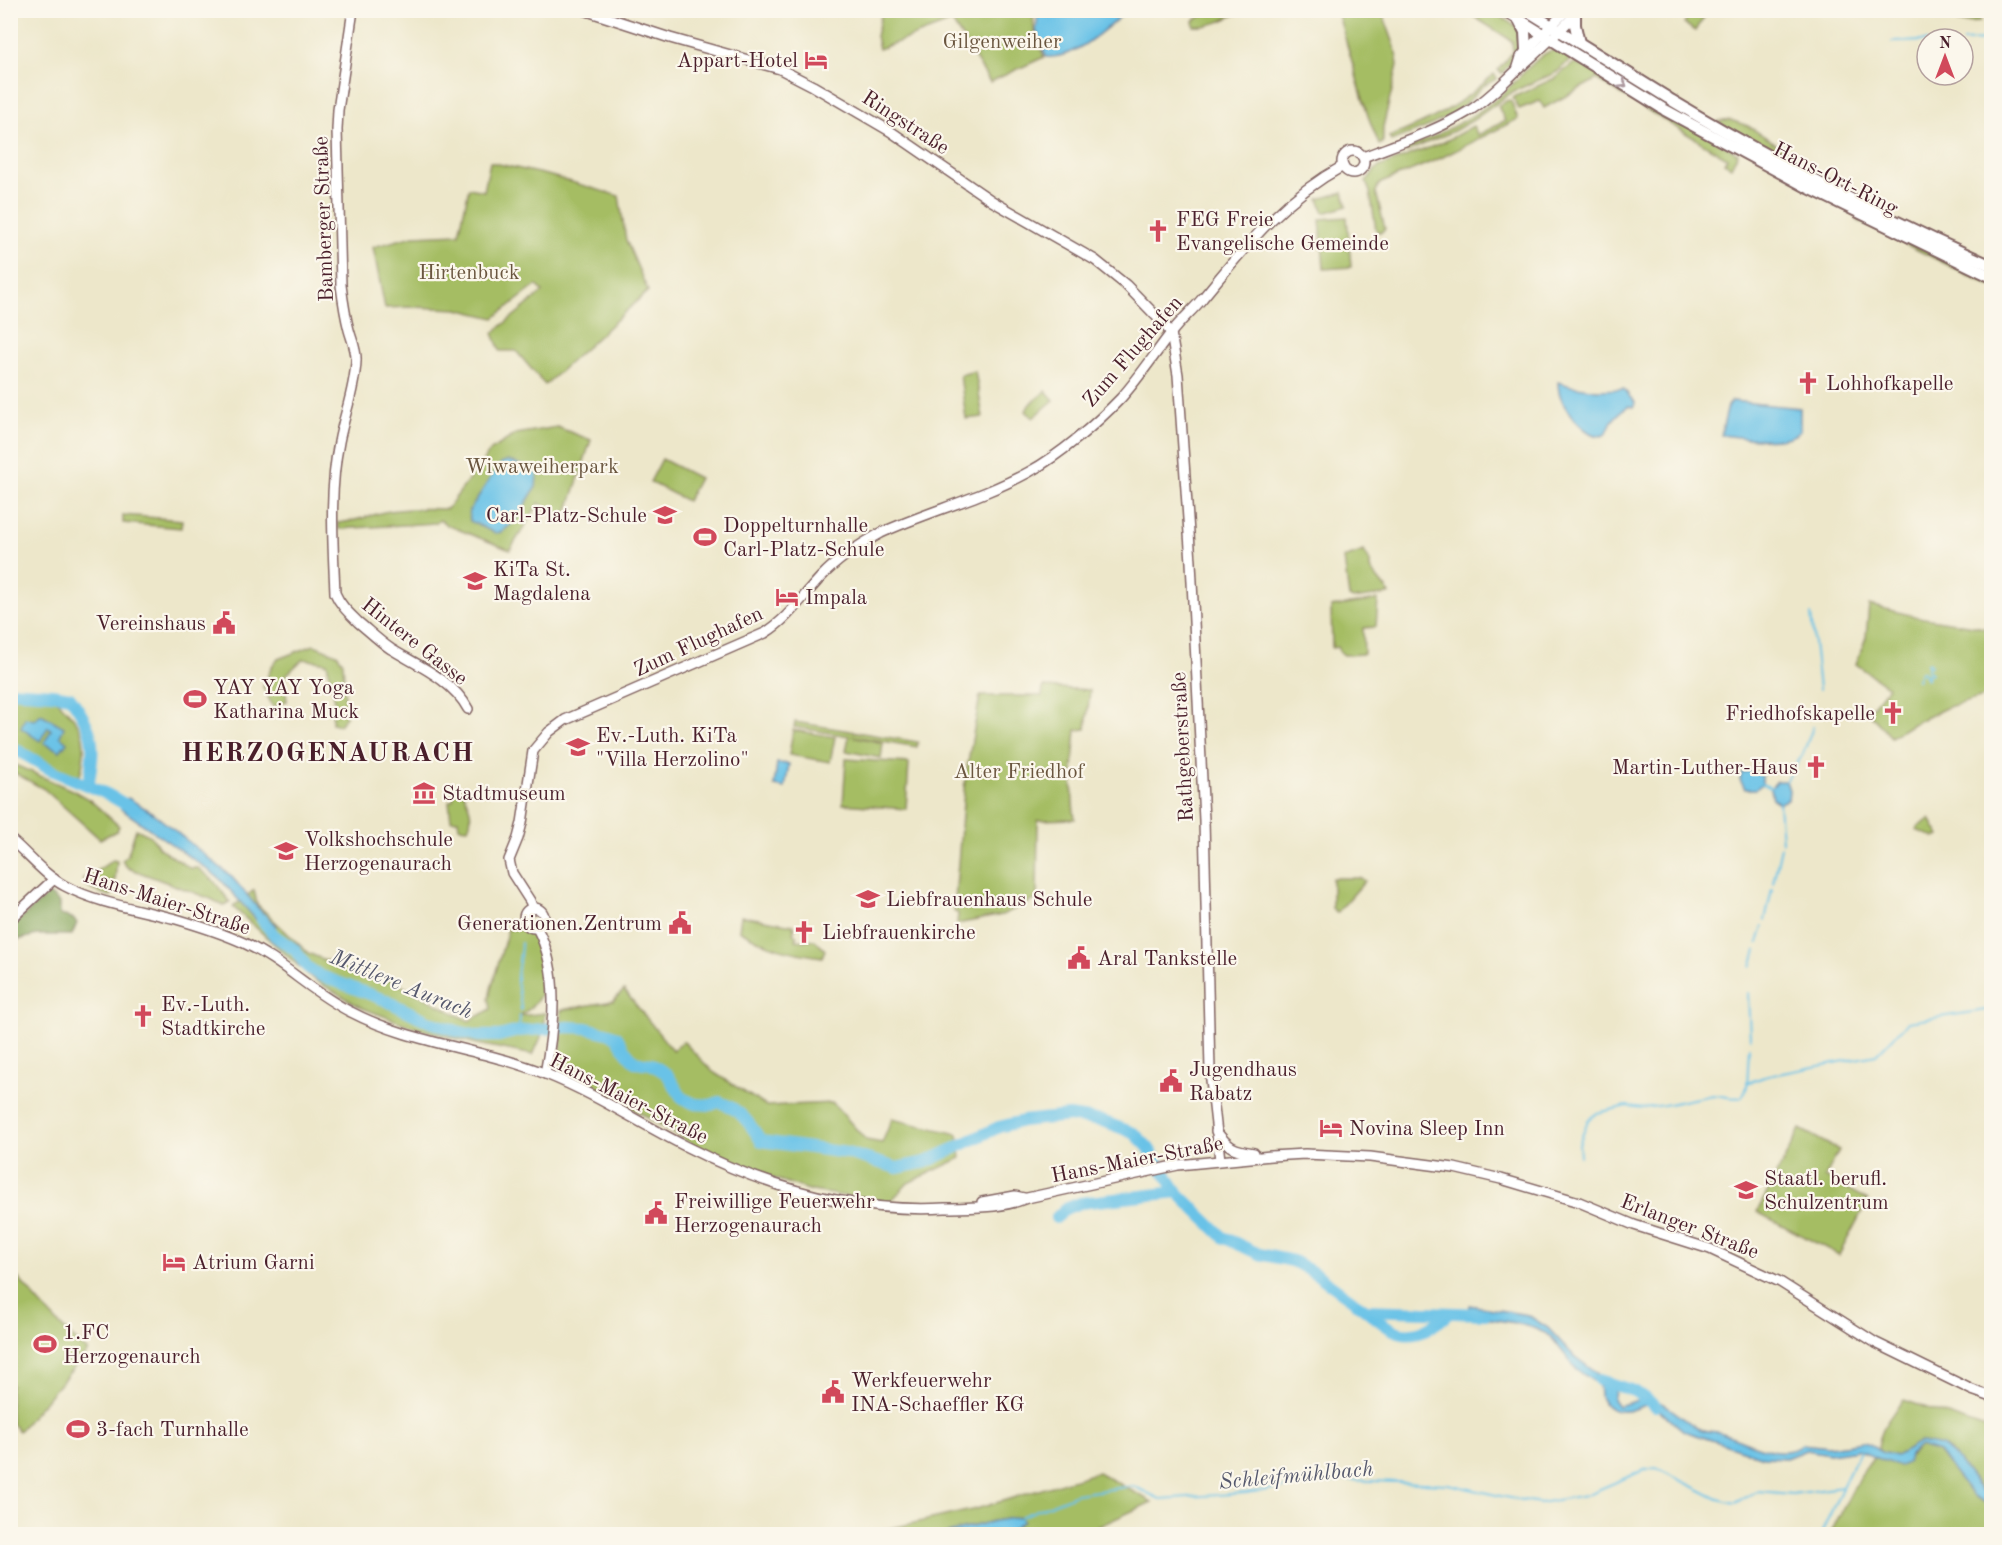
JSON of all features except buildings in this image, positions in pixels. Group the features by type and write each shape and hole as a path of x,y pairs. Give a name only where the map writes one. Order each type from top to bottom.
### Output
{"main road":[{"name":"Hans-Ort-Ring","path":"1504,10 1664,109 1809,188 1992,277"},
{"name":"Hans-Ort-Ring","path":"1526,10 1670,99 1812,180 1941,244 1992,266"},
{"path":"1574,12 1579,43"},
{"path":"1518,20 1525,32 1526,51"}],"street":[{"name":"Bamberger Straße","path":"339,602 335,593 332,497 339,442 353,382 356,356 344,308 341,285 337,130 353,10"},
{"name":"Ringstraße","path":"584,10 670,38 780,69 816,88 890,131 992,201 1095,260 1126,285 1171,333"},
{"path":"1516,70 1526,51 1574,12"},
{"path":"1363,157 1437,128 1468,112 1500,87 1516,70 1529,62 1546,37"},
{"path":"1355,151 1363,157 1363,167 1358,171 1351,172 1343,166 1344,156 1349,152 1355,151"},
{"name":"Zum Flughafen","path":"533,909 509,866 522,823 533,752 558,725 762,634 780,622 822,576 864,542 900,524 997,487 1050,459 1120,399 1171,333 1256,234 1279,211 1321,178 1343,166"},
{"name":"Rathgeberstraße","path":"1171,333 1179,386 1191,562 1204,820 1209,1060 1220,1160"},
{"name":"Hintere Gasse","path":"339,602 378,639 427,670 454,691 468,709"},
{"name":"Hans-Maier-Straße","path":"13,841 54,879 65,886 103,901 202,927 244,943 265,954 349,1012 378,1025 489,1055 545,1074 604,1101 738,1172 790,1190 885,1208 975,1208 1016,1203 1027,1198 1178,1165 1271,1155 1305,1154 1381,1158 1454,1168 1539,1190"},
{"path":"10,920 54,879"},
{"path":"533,909 540,910 543,916 542,923 537,928 529,927 524,921 526,912 533,909"},
{"path":"537,928 545,943 550,964 552,1007 545,1074"},
{"path":"1216,1131 1228,1146 1239,1151 1271,1155"},
{"name":"Erlanger Straße","path":"1539,1190 1634,1225 1710,1249 1788,1287 1876,1344 1992,1397"}],"green space":[{"name":"Gilgenweiher","path":"882,11 1037,11 1033,12 1034,29 1044,57 990,82 952,22 879,49 876,36"},
{"path":"1210,11 1242,11 1213,24 1194,26 1193,21"},
{"path":"1337,11 1382,11 1395,47 1398,65 1383,127 1383,143 1379,145 1368,116"},
{"path":"1465,11 1492,11 1520,29 1522,50 1502,73 1498,70 1513,52 1512,41"},
{"path":"1692,11 1707,12 1696,31 1684,24"},
{"path":"1971,11 1980,11 1980,22 1958,23 1958,13 1971,13"},
{"path":"1553,50 1572,58 1557,72 1514,91 1454,131 1406,152 1405,149 1479,112 1501,95 1541,57"},
{"path":"1574,63 1581,66 1584,64 1738,153 1731,167 1724,163 1727,158 1596,79 1544,108 1540,101 1519,109 1513,97 1555,78"},
{"path":"1494,74 1497,78 1482,87 1467,103 1448,117 1391,141 1389,137 1419,125 1457,104"},
{"path":"1508,100 1511,101 1518,119 1441,158 1381,183 1376,192 1385,229 1380,233 1376,230 1370,192 1366,182 1374,171 1444,142 1473,126 1478,135 1505,121 1498,106"},
{"path":"1730,120 1748,126 1802,160 1797,167 1717,122"},
{"name":"Hirtenbuck","path":"490,162 551,176 619,196 626,240 648,291 545,385 516,351 500,351 493,333 543,292 537,285 494,318 457,309 385,308 373,247 413,236 459,234 469,188 484,191"},
{"path":"1343,192 1347,206 1324,213 1319,199"},
{"path":"1347,217 1351,267 1324,269 1320,219"},
{"path":"1857,217 1991,281 1991,286 1856,220"},
{"path":"975,371 983,417 966,419 960,375"},
{"path":"1046,391 1054,400 1033,418 1026,411 1029,405"},
{"name":"Wiwaweiherpark","path":"557,427 591,440 565,519 539,503 510,550 447,525 440,520 436,523 339,529 337,523 384,512 447,509 491,450 516,434"},
{"path":"662,459 699,478 687,501 650,482"},
{"path":"123,515 182,520 181,528 123,523"},
{"path":"1364,551 1370,562 1370,569 1390,594 1353,599 1349,597 1344,558"},
{"path":"1378,600 1376,627 1363,628 1364,654 1344,655 1337,647 1332,648 1331,607"},
{"path":"1869,605 1918,617 1991,629 1991,695 1948,707 1891,737 1868,712 1888,687 1856,664 1866,637"},
{"path":"314,645 337,654 343,662 346,717 339,725 332,723 334,696 327,663 303,659 284,677 287,701 273,707 263,687 272,666 278,659"},
{"name":"Alter Friedhof","path":"1043,687 1090,690 1086,729 1076,730 1072,786 1075,819 1038,820 1037,899 1002,915 957,924 958,913 954,912 965,779 980,696 1042,696"},
{"path":"10,691 52,694 73,717 82,732 84,746 78,781 51,770 11,746"},
{"path":"795,722 918,742 917,747 852,736 883,743 881,758 846,751 849,736 794,727"},
{"path":"793,730 835,737 830,762 789,755"},
{"path":"846,759 909,763 906,809 843,804"},
{"path":"11,763 90,800 119,826 117,831 100,839 44,789 11,771"},
{"path":"454,788 462,789 468,804 471,818 468,828 459,827 458,820 451,820 449,801 453,800"},
{"path":"1930,819 1940,836 1936,838 1916,830"},
{"path":"136,829 151,836 159,848 190,868 198,868 214,881 230,902 224,906 128,868 122,861 128,854"},
{"path":"113,860 117,861 115,880 110,883 94,880 92,874"},
{"path":"83,878 95,884 114,887 111,896 90,889"},
{"path":"1332,878 1361,878 1365,881 1337,913 1332,908"},
{"path":"254,890 257,904 308,953 351,971 389,979 469,1021 491,1009 489,999 491,989 508,929 528,932 537,945 542,971 542,987 535,1003 519,1016 545,1013 541,1037 533,1055 416,1028 362,1008 313,979 233,907"},
{"path":"49,894 60,903 60,915 72,918 77,923 72,935 37,935 13,941 11,947 11,927"},
{"path":"741,916 794,925 793,933 797,937 796,940 815,940 825,950 822,957 779,948 750,936 739,930"},
{"path":"624,990 673,1051 683,1041 713,1072 766,1106 833,1103 866,1140 882,1143 892,1119 958,1134 961,1158 908,1183 889,1203 812,1191 745,1169 697,1147 590,1083 566,1072 561,1062 561,1010 613,1001"},
{"path":"1800,1129 1839,1150 1825,1177 1868,1200 1839,1255 1757,1212"},
{"name":"1.FC Herzogenaurch","path":"11,1270 57,1323 88,1351 19,1431 11,1423"},
{"path":"1904,1400 1991,1430 1990,1471 1984,1479 1984,1493 1951,1452 1942,1446 1920,1442 1896,1456 1878,1449 1887,1422"},
{"path":"1920,1446 1938,1452 1972,1495 1991,1506 1991,1534 1830,1534 1861,1474 1874,1456 1900,1465"},
{"path":"1098,1472 1152,1502 1082,1534 1006,1534 1023,1521 1020,1517 944,1534 865,1534 976,1509"}],"water":[{"name":"Gilgenweiher","path":"1046,10 1127,11 1089,42 1057,57 1046,57 1036,30 1038,14"},
{"path":"1558,382 1597,390 1624,389 1635,402 1634,407 1628,406 1613,420 1604,435 1598,436 1579,424 1568,411 1560,396"},
{"path":"1732,401 1800,408 1800,431 1793,436 1774,439 1721,435 1728,406"},
{"path":"509,461 533,469 537,474 536,487 515,521 502,532 495,533 470,521 469,511 498,466"},
{"path":"41,714 64,727 60,736 67,742 60,751 44,743 51,730 48,727 40,741 21,728 25,718 35,720"},
{"path":"777,763 789,764 785,788 774,786"},
{"path":"1752,771 1762,775 1762,784 1756,789 1745,789 1740,780 1742,772"},
{"path":"1777,781 1786,781 1789,790 1788,800 1779,803 1773,799 1771,788"},
{"path":"128,798 153,813 231,876 276,926 268,933 221,880 121,809"},
{"path":"1469,1305 1528,1315 1548,1328 1574,1356 1616,1388 1613,1399 1618,1406 1648,1397 1662,1403 1700,1429 1718,1432 1772,1450 1793,1449 1802,1444 1829,1447 1863,1442 1881,1452 1896,1456 1920,1442 1942,1446 1957,1459 1980,1489 1991,1498 1991,1506 1972,1495 1938,1452 1920,1446 1909,1455 1907,1463 1900,1466 1857,1450 1830,1454 1806,1450 1786,1458 1763,1457 1684,1431 1653,1405 1625,1411 1611,1409 1601,1399 1599,1385 1577,1370 1551,1337 1526,1325 1468,1315"},
{"path":"1020,1517 1023,1521 1006,1534 944,1534 994,1521"}],"waterway":[{"path":"1975,41 1992,40"},
{"path":"1892,42 1915,41"},
{"path":"1811,615 1819,689"},
{"path":"1917,680 1923,672 1927,679 1927,674 1932,673 1927,670 1929,667 1927,664 1929,662 1931,666"},
{"name":"Mittlere Aurach","path":"10,691 70,697 89,729 92,760 88,786"},
{"path":"1786,781 1803,754 1813,727"},
{"name":"Mittlere Aurach","path":"10,746 51,770 107,794 137,811"},
{"path":"1762,784 1771,788"},
{"path":"1779,803 1782,842"},
{"path":"1773,883 1781,847"},
{"path":"1765,920 1772,889"},
{"name":"Mittlere Aurach","path":"262,920 275,936 295,950 307,967 319,975 385,1000 430,1022 457,1031 478,1036 499,1036 519,1031 568,1027 586,1028 617,1037 635,1062 651,1064 667,1074 682,1098 695,1104 711,1105 719,1102 733,1108 748,1122 761,1141 847,1153 897,1168 926,1162 999,1127 1023,1121 1069,1116 1102,1121 1134,1133 1148,1147 1177,1192 1223,1237 1259,1254 1293,1261 1316,1274 1366,1310 1485,1314"},
{"path":"1758,943 1763,926"},
{"path":"521,943 517,981 521,1010"},
{"path":"1751,967 1756,950"},
{"path":"1748,993 1750,1039"},
{"path":"1747,1083 1767,1076 1876,1055 1908,1022 1992,1009"},
{"path":"519,1031 520,1016"},
{"path":"1580,1156 1579,1144 1588,1120 1597,1113 1627,1106 1644,1108 1664,1105 1712,1095 1742,1097 1747,1087 1749,1047"},
{"name":"Mittlere Aurach","path":"1056,1218 1065,1209 1080,1203 1177,1192"},
{"name":"Mittlere Aurach","path":"1366,1310 1389,1328 1408,1334 1430,1327 1449,1313"},
{"name":"Mittlere Aurach","path":"1599,1380 1634,1391 1656,1406"},
{"name":"Schleifmühlbach","path":"1020,1517 1077,1494 1133,1486 1160,1499 1245,1493 1346,1480 1448,1484 1540,1503 1586,1495 1644,1470 1656,1468 1718,1499 1735,1503 1757,1491 1792,1494 1842,1487 1860,1451"},
{"path":"1821,1534 1842,1488"}],"place":[{"name":"Appart-Hotel","path":"816,60"},
{"name":"FEG Freie Evangelische Gemeinde","path":"1158,231"},
{"name":"Lohhofkapelle","path":"1808,383"},
{"name":"Carl-Platz-Schule","path":"665,515"},
{"name":"Doppelturnhalle Carl-Platz-Schule","path":"705,537"},
{"name":"KiTa St. Magdalena","path":"475,581"},
{"name":"Impala","path":"787,597"},
{"name":"Vereinshaus","path":"224,623"},
{"name":"YAY YAY Yoga Katharina Muck","path":"195,699"},
{"name":"Friedhofskapelle","path":"1893,713"},
{"name":"Ev.-Luth. KiTa \"Villa Herzolino\"","path":"578,747"},
{"name":"Martin-Luther-Haus","path":"1816,767"},
{"name":"Stadtmuseum","path":"424,793"},
{"name":"Volkshochschule Herzogenaurach","path":"286,851"},
{"name":"Liebfrauenhaus Schule","path":"868,899"},
{"name":"Generationen.Zentrum","path":"680,923"},
{"name":"Liebfrauenkirche","path":"804,932"},
{"name":"Aral Tankstelle","path":"1079,958"},
{"name":"Ev.-Luth. Stadtkirche","path":"143,1016"},
{"name":"Jugendhaus Rabatz","path":"1171,1081"},
{"name":"Novina Sleep Inn","path":"1331,1128"},
{"name":"Staatl. berufl. Schulzentrum","path":"1746,1190"},
{"name":"Freiwillige Feuerwehr Herzogenaurach","path":"656,1213"},
{"name":"Atrium Garni","path":"174,1262"},
{"name":"1.FC Herzogenaurch","path":"45,1344"},
{"name":"Werkfeuerwehr INA-Schaeffler KG","path":"833,1392"},
{"name":"3-fach Turnhalle","path":"78,1429"}],"district":[{"name":"HERZOGENAURACH","path":"328,752"}]}
